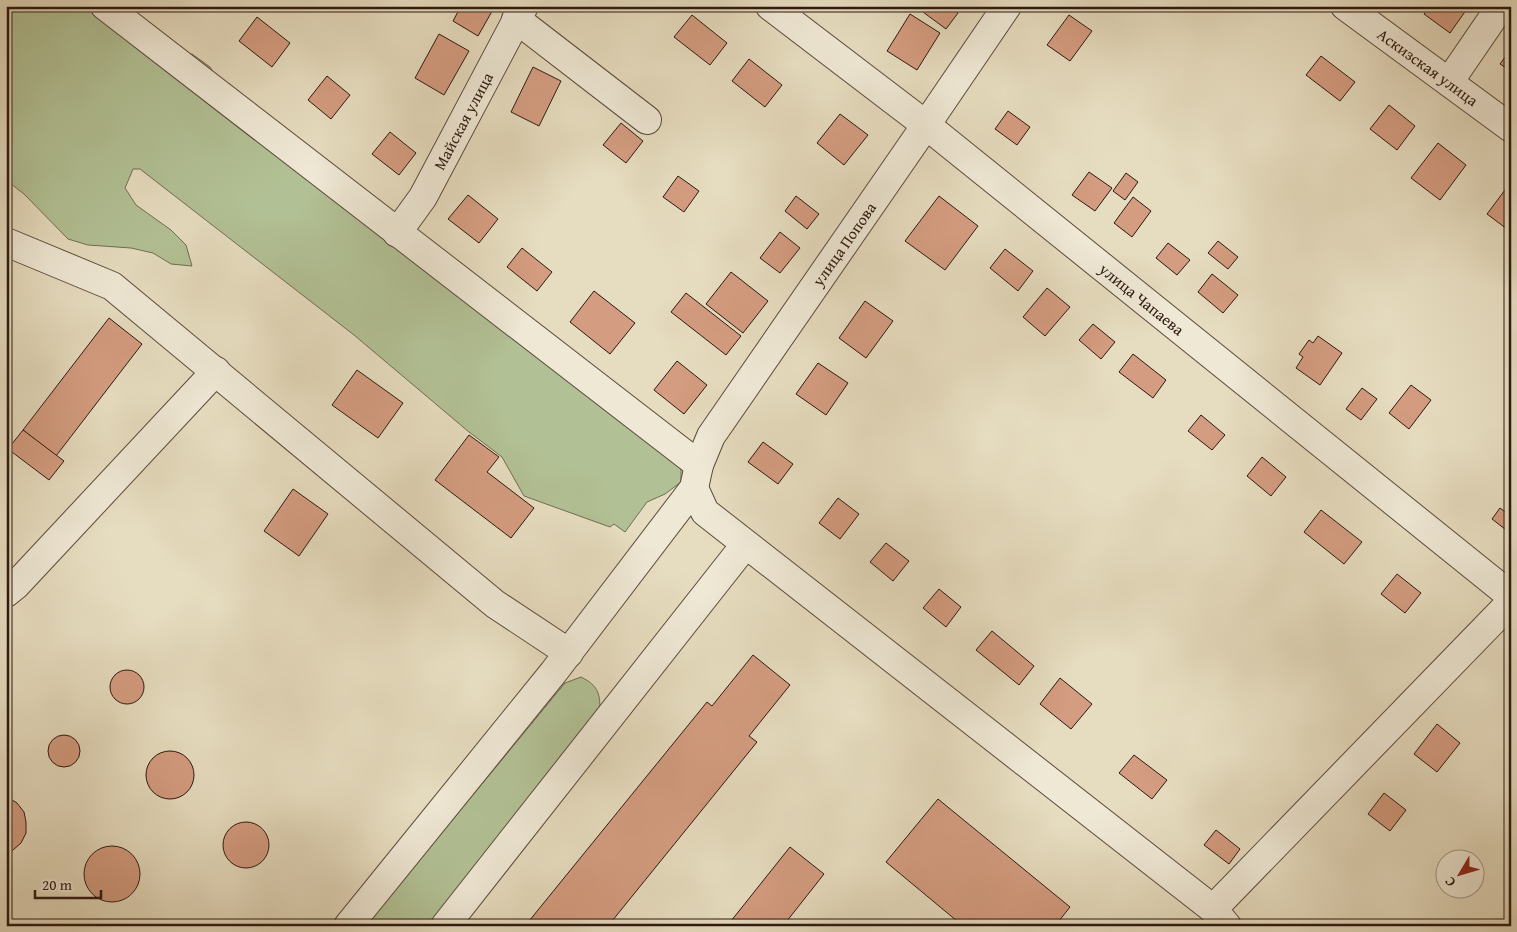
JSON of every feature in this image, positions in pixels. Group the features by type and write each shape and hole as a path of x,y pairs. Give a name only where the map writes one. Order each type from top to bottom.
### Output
{"street":[{"path":"104,6 397,233 696,477 705,512 745,545 1220,917 1511,602"},
{"name":"улица Чапаева","path":"770,6 926,125 1511,596"},
{"name":"улица Попова","path":"348,926 569,652 696,477 711,436 1006,6"},
{"name":"Аскизская улица","path":"1346,6 1511,128"},
{"path":"1449,82 1502,6"},
{"path":"520,13 647,120"},
{"name":"Майская улица","path":"397,233 423,197 520,13"},
{"path":"6,242 112,286 495,604 569,652"},
{"path":"6,593 16,585 216,371"},
{"path":"445,926 745,545"}],"green space":[{"path":"6,6 126,6 188,55 192,54 210,67 217,78 681,462 681,482 665,494 647,502 625,532 614,524 610,527 524,496 502,457 469,432 354,335 140,169 133,169 125,188 136,205 171,230 186,245 192,266 171,264 153,253 131,248 88,245 68,239 24,194 6,180"},
{"path":"581,677 595,687 600,700 600,712 432,926 365,926 565,683"}],"building":[{"path":"461,6 495,6 478,36 453,21"},
{"path":"921,6 950,6 958,13 946,29 919,9"},
{"path":"1429,6 1469,6 1450,33 1424,14"},
{"path":"910,14 940,33 917,70 887,51"},
{"path":"692,15 727,43 710,65 674,37"},
{"path":"1069,15 1092,31 1070,61 1047,45"},
{"path":"257,17 290,43 272,67 239,41"},
{"path":"439,34 469,51 444,95 415,78"},
{"path":"1511,49 1511,71 1500,64"},
{"path":"1321,56 1355,82 1340,101 1306,75"},
{"path":"749,59 782,85 765,107 732,81"},
{"path":"533,67 561,81 539,126 511,112"},
{"path":"327,76 350,95 331,119 308,100"},
{"path":"1389,105 1415,126 1397,150 1370,129"},
{"path":"1008,111 1030,127 1017,145 995,129"},
{"path":"840,114 868,135 844,165 817,143"},
{"path":"621,123 643,141 626,163 603,145"},
{"path":"390,132 416,153 399,175 372,154"},
{"path":"1438,143 1466,165 1440,200 1411,178"},
{"path":"1089,172 1112,188 1095,211 1072,195"},
{"path":"1126,173 1138,182 1125,200 1113,191"},
{"path":"678,176 699,191 684,212 663,197"},
{"path":"1508,186 1511,188 1511,232 1487,214"},
{"path":"468,195 498,219 479,243 448,219"},
{"path":"796,196 819,214 807,229 785,211"},
{"path":"939,196 978,226 945,270 905,241"},
{"path":"1133,197 1151,211 1132,237 1114,223"},
{"path":"780,232 800,248 780,273 760,258"},
{"path":"1218,241 1238,257 1228,269 1208,253"},
{"path":"1168,243 1190,260 1177,275 1156,258"},
{"path":"522,248 552,272 537,291 507,267"},
{"path":"1005,249 1033,271 1018,291 990,268"},
{"path":"731,272 768,301 743,333 706,304"},
{"path":"1212,274 1238,295 1223,313 1198,292"},
{"path":"1047,288 1070,307 1045,336 1023,317"},
{"path":"594,291 635,323 610,354 570,322"},
{"path":"686,293 741,336 726,355 671,312"},
{"path":"865,301 893,321 866,358 839,338"},
{"path":"109,318 142,344 56,456 23,430"},
{"path":"1093,324 1115,342 1101,359 1079,340"},
{"path":"1318,336 1342,353 1320,385 1296,368 1303,357 1299,354 1309,340 1313,343"},
{"path":"1133,354 1166,380 1153,398 1119,372"},
{"path":"677,361 707,385 684,414 654,390"},
{"path":"818,363 848,383 826,415 796,394"},
{"path":"357,370 403,403 378,438 332,405"},
{"path":"1411,385 1431,400 1409,429 1389,413"},
{"path":"1362,388 1377,399 1361,420 1346,409"},
{"path":"1201,415 1225,435 1212,450 1188,431"},
{"path":"23,430 64,461 49,480 8,449"},
{"path":"469,435 499,457 487,472 534,508 511,538 435,480"},
{"path":"763,442 793,464 778,484 748,462"},
{"path":"1262,457 1286,477 1271,496 1247,476"},
{"path":"293,489 328,514 299,556 264,531"},
{"path":"838,498 859,514 840,539 819,523"},
{"path":"1500,508 1508,514 1511,511 1510,533 1492,519"},
{"path":"1321,510 1362,542 1344,564 1304,532"},
{"path":"886,543 909,561 893,581 870,562"},
{"path":"1397,574 1421,593 1405,613 1381,594"},
{"path":"939,589 961,607 946,627 923,608"},
{"path":"992,631 1034,666 1019,685 976,650"},
{"path":"753,655 790,685 749,736 757,742 608,926 525,926 707,702 712,706"},
{"path":"127,670 139,675 144,687 139,699 127,704 115,699 110,687 115,675"},
{"path":"1060,678 1092,704 1071,729 1040,704"},
{"path":"1437,724 1460,743 1437,772 1414,754"},
{"path":"64,735 70,736 75,740 79,745 79,757 75,762 70,766 64,767 58,766 53,762 49,757 48,751 49,745 53,740 58,736"},
{"path":"170,751 179,753 187,758 192,766 194,775 192,784 187,792 179,797 170,799 161,797 153,792 148,784 146,775 148,766 153,758 161,753"},
{"path":"1134,755 1167,780 1152,799 1119,773"},
{"path":"1384,793 1406,810 1390,831 1368,814"},
{"path":"6,796 17,803 24,812 26,833 21,843 6,854"},
{"path":"938,799 1070,907 1055,926 963,926 886,862"},
{"path":"242,822 250,822 259,826 265,832 269,845 265,858 259,864 250,868 242,868 233,864 227,858 223,849 223,841 227,832 233,826"},
{"path":"1216,830 1240,849 1229,864 1204,845"},
{"path":"106,846 118,846 128,850 136,858 140,874 136,890 128,898 118,902 106,902 96,898 88,890 84,880 84,868 88,858 96,850"},
{"path":"790,847 824,874 783,926 727,926"}]}
